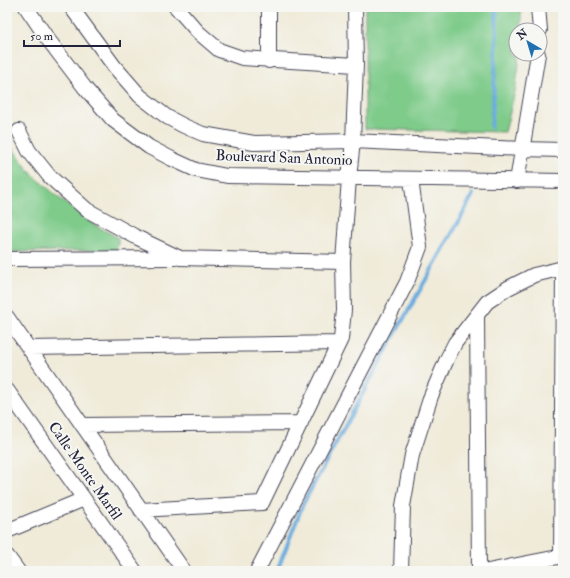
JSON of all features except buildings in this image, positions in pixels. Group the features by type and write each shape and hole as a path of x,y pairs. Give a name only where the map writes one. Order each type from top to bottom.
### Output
{"street":[{"name":"Boulevard San Antonio","path":"26,7 47,38 85,88 113,120 154,150 196,170 227,176 563,181"},
{"name":"Boulevard San Antonio","path":"71,7 114,66 140,96 167,117 203,134 254,144 353,141 563,150"},
{"path":"176,7 198,32 219,50 242,58 269,61 356,65"},
{"path":"269,7 269,61"},
{"path":"141,510 262,503 341,339 344,310 343,262 353,141 356,65 355,7"},
{"path":"538,7 539,22"},
{"path":"517,180 537,62"},
{"path":"19,131 29,151 50,177 87,210 138,238 180,258"},
{"path":"257,571 407,282 420,247 411,179"},
{"path":"7,259 180,258 343,262"},
{"path":"400,571 403,506 412,455 431,396 455,343 487,302 508,288 534,275 563,268 562,556 488,571"},
{"path":"477,315 479,571"},
{"path":"7,317 184,571"},
{"path":"29,348 339,343"},
{"name":"Calle Monte Marfil","path":"7,390 136,571"},
{"path":"82,425 301,423"},
{"path":"7,531 84,499"},
{"path":"7,556 18,571"}],"green space":[{"path":"365,7 521,7 521,22 508,22 508,62 519,62 515,92 505,132 365,129"},
{"path":"7,141 30,172 59,198 88,221 118,238 116,250 7,252"}],"waterway":[{"path":"491,127 496,52 496,7"},
{"path":"7,24 11,10"},
{"path":"277,571 303,504 391,341 473,194"}]}
